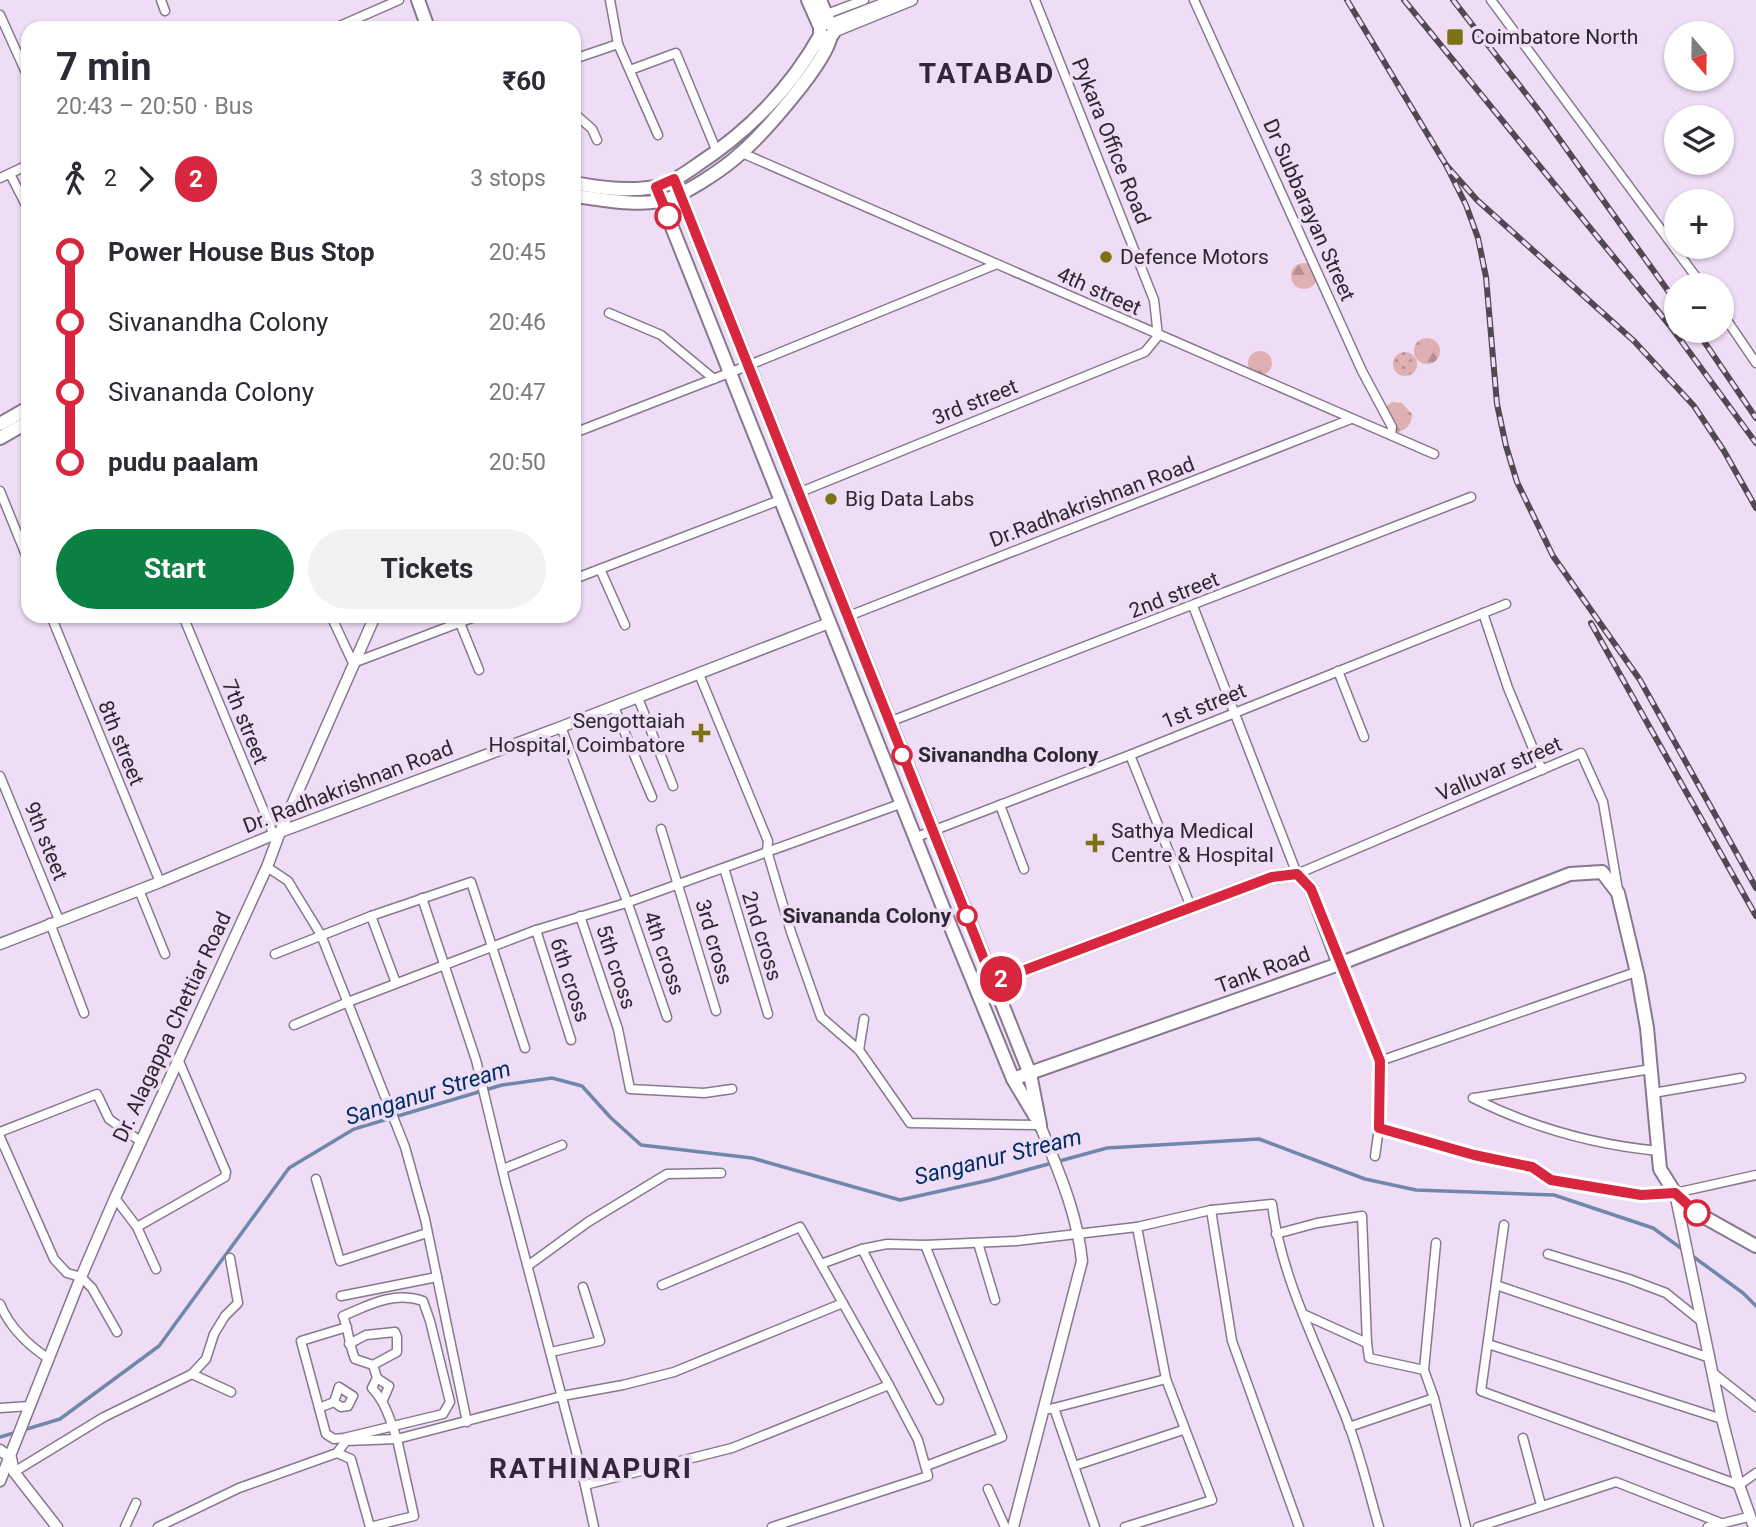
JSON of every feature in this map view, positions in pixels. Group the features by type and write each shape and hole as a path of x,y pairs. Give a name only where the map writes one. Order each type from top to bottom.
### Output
{"main road":[{"path":"418,0 426,21"},
{"path":"808,0 826,26"},
{"path":"581,198 662,201 680,195 742,153 791,99 825,52 826,26 820,0"},
{"path":"581,184 607,188 656,187 674,179 731,143 784,91 826,26"},
{"path":"674,179 1030,1074 1040,1125"},
{"path":"656,187 914,838 1013,1079 1040,1125"},
{"path":"0,424 21,412"},
{"path":"0,438 21,426"},
{"name":"Tank Road","path":"1013,1079 1339,964 1570,874 1602,872 1618,893"},
{"path":"993,982 1272,877 1297,874 1311,889 1339,964"},
{"path":"1618,893 1647,1028 1660,1168 1675,1193 1697,1213 1756,1246"}],"street":[{"path":"161,0 165,11"},
{"path":"351,21 399,0"},
{"path":"610,0 618,44 658,135"},
{"path":"826,26 864,0"},
{"path":"826,26 893,3 912,0"},
{"name":"Pykara Office Road","path":"1035,0 1154,300 1158,336"},
{"name":"Dr Subbarayan Street","path":"1194,0 1362,371 1392,427 1391,434"},
{"path":"1491,0 1693,273"},
{"path":"0,16 21,62"},
{"path":"581,57 618,44"},
{"path":"630,70 676,53 717,152"},
{"path":"581,119 592,129 597,140"},
{"name":"4th street","path":"742,153 1434,454"},
{"path":"0,178 21,168"},
{"path":"10,174 21,195"},
{"path":"581,430 997,264"},
{"path":"609,313 661,335 714,379"},
{"path":"1734,331 1756,363"},
{"name":"3rd street","path":"798,493 1145,352 1158,336"},
{"name":"Dr.Radhakrishnan Road","path":"846,617 1351,419"},
{"path":"0,491 21,543"},
{"name":"2nd street","path":"889,722 1471,497"},
{"path":"581,576 780,500"},
{"path":"600,569 625,625"},
{"name":"1st street","path":"914,838 1506,604"},
{"path":"1193,606 1297,874"},
{"path":"1483,613 1508,688 1542,770"},
{"name":"8th street","path":"54,623 160,882"},
{"name":"7th street","path":"186,623 273,834 280,832"},
{"path":"334,623 354,663 457,623"},
{"name":"Dr. Alagappa Chettiar Road","path":"0,1481 5,1454 17,1442 80,1277 267,867 372,623"},
{"path":"460,623 480,670"},
{"name":"Dr. Radhakrishnan Road","path":"0,944 280,832 830,623"},
{"path":"1338,671 1364,737"},
{"path":"699,674 768,841 767,851 791,932 821,1017 859,1050 910,1123 1040,1125 1071,1204 1079,1233 1082,1261 1049,1409 1013,1527"},
{"path":"638,698 673,786"},
{"path":"614,707 652,797"},
{"name":"4th cross","path":"561,727 627,901 667,1017"},
{"name":"Valluvar street","path":"1297,874 1581,753 1603,802 1618,893"},
{"path":"1129,755 1191,907"},
{"name":"9th steet","path":"0,776 54,922 84,1013"},
{"path":"294,1025 536,930 724,868 900,803"},
{"path":"1000,805 1024,869"},
{"name":"3rd cross","path":"661,829 716,1011"},
{"path":"267,867 288,881 321,935 405,1147 428,1233 467,1422"},
{"name":"2nd cross","path":"724,868 768,1014"},
{"path":"275,954 371,916 471,883 525,1048"},
{"path":"139,890 165,954"},
{"path":"422,898 479,1071 594,1527"},
{"path":"371,916 396,983"},
{"name":"5th cross","path":"580,916 618,1029 630,1089 704,1093 732,1089"},
{"name":"6th cross","path":"536,930 571,1040"},
{"path":"1339,964 1380,1061 1379,1128 1375,1156"},
{"path":"1380,1061 1636,972"},
{"path":"859,1050 864,1020"},
{"path":"137,1227 225,1177 226,1172 178,1059"},
{"path":"1651,1069 1473,1098 1496,1110 1557,1130 1618,1147 1659,1151"},
{"path":"1653,1093 1741,1078"},
{"path":"117,1332 92,1288 80,1277 67,1273 54,1259 0,1135 97,1094 108,1119 140,1141"},
{"path":"1379,1128 1474,1155 1532,1167 1551,1180 1641,1195 1675,1193 1756,1175"},
{"path":"503,1170 562,1145"},
{"path":"529,1265 588,1222 667,1174 721,1172"},
{"path":"316,1179 340,1261 428,1233"},
{"path":"1675,1193 1722,1419 1748,1517 1754,1527"},
{"path":"115,1198 137,1227 156,1269"},
{"path":"821,1264 862,1249 887,1244 1016,1241 1138,1227 1211,1210 1272,1204 1276,1234 1303,1314 1349,1427 1379,1527"},
{"path":"1211,1210 1232,1342 1299,1527"},
{"path":"1276,1234 1317,1223 1362,1216 1369,1358 1424,1370"},
{"path":"1504,1225 1481,1391 1739,1485"},
{"path":"662,1285 800,1227 890,1385 918,1440 928,1476 772,1527"},
{"path":"1125,1527 1212,1500 1183,1430 1166,1379 1138,1227"},
{"path":"978,1242 995,1300"},
{"path":"1436,1243 1424,1370 1434,1398 1466,1527"},
{"path":"925,1245 1002,1437 926,1466"},
{"path":"862,1249 939,1401"},
{"path":"1548,1254 1666,1293 1702,1322"},
{"path":"14,1472 104,1418 191,1374 206,1359 214,1334 225,1316 238,1303 230,1258"},
{"path":"341,1296 436,1277"},
{"path":"1496,1284 1710,1358"},
{"path":"551,1352 600,1341 583,1287"},
{"path":"347,1327 301,1341 326,1434 334,1439 443,1414 450,1402 423,1301 412,1297 388,1298 343,1316 347,1327 350,1336 349,1344 355,1359 373,1365 397,1352 395,1332 366,1335 349,1344"},
{"path":"158,1527 239,1488 337,1452 346,1441 397,1439 562,1395 623,1385 674,1372 843,1303"},
{"path":"0,1304 4,1314 27,1344 48,1359"},
{"path":"1303,1314 1367,1343"},
{"path":"1488,1344 1722,1419"},
{"path":"373,1365 377,1378 389,1386 383,1399"},
{"path":"1713,1373 1756,1407"},
{"path":"191,1374 231,1392"},
{"path":"377,1378 372,1388 383,1399 397,1439 418,1527"},
{"path":"1049,1409 1166,1379"},
{"path":"585,1485 732,1448 890,1385"},
{"path":"1349,1427 1434,1398"},
{"path":"319,1408 334,1402"},
{"path":"0,1408 29,1409"},
{"path":"1049,1409 1074,1466 1095,1527"},
{"path":"1074,1466 1183,1430"},
{"path":"1523,1438 1541,1505"},
{"path":"337,1452 351,1459 370,1527 414,1516"},
{"path":"5,1454 14,1472 57,1527"},
{"path":"1739,1485 1756,1473"},
{"path":"1479,1527 1616,1482 1721,1523"},
{"path":"988,1489 1005,1527"},
{"path":"125,1527 136,1503"},
{"path":"1708,1527 1748,1517"}],"green space":[{"path":"1304,263 1313,267 1317,276 1313,285 1304,289 1295,285 1291,276 1295,267"},
{"path":"1427,338 1436,342 1440,351 1436,360 1427,364 1418,360 1414,351 1418,342"},
{"path":"1260,351 1269,354 1272,363 1269,372 1260,375 1251,372 1248,363 1251,354"},
{"path":"1405,352 1414,355 1417,364 1414,373 1405,376 1396,373 1393,364 1396,355"},
{"path":"1392,402 1402,403 1412,414 1409,425 1398,432 1394,432 1384,408"}],"waterway":[{"name":"Sanganur Stream","path":"0,1437 60,1419 159,1346 289,1168 354,1129 502,1085 552,1078 582,1086 611,1118 641,1145 752,1158 900,1200 990,1180 1107,1148 1259,1139 1365,1179 1416,1190 1554,1195 1653,1228 1685,1251"},
{"path":"1691,1255 1743,1293 1756,1306"}],"railway":[{"path":"1347,0 1446,165 1477,200 1634,341 1694,406 1724,451 1756,508"},
{"path":"1404,0 1671,327 1756,443"},
{"path":"1453,0 1540,112 1664,285"},
{"path":"1446,165 1466,205 1478,238 1486,277 1497,404 1517,482 1553,556 1640,680 1756,888"},
{"path":"1705,343 1756,418"},
{"path":"1591,623 1756,916"}],"bus line":[{"name":"2","path":"668,216 656,187 674,179 993,982 1272,877 1297,874 1311,889 1380,1061 1379,1128 1474,1155 1532,1167 1551,1180 1641,1195 1675,1193 1697,1213"}],"place":[{"name":"Coimbatore North","path":"1455,37"},
{"name":"Defence Motors","path":"1106,257"},
{"name":"Big Data Labs","path":"831,499"},
{"name":"Sengottaiah Hospital, Coimbatore","path":"701,733"},
{"name":"Sivanandha Colony","path":"902,755"},
{"name":"Sathya Medical Centre & Hospital","path":"1095,843"},
{"name":"Sivananda Colony","path":"967,916"}],"district":[{"name":"TATABAD","path":"987,73"},
{"name":"RATHINAPURI","path":"591,1468"}]}
